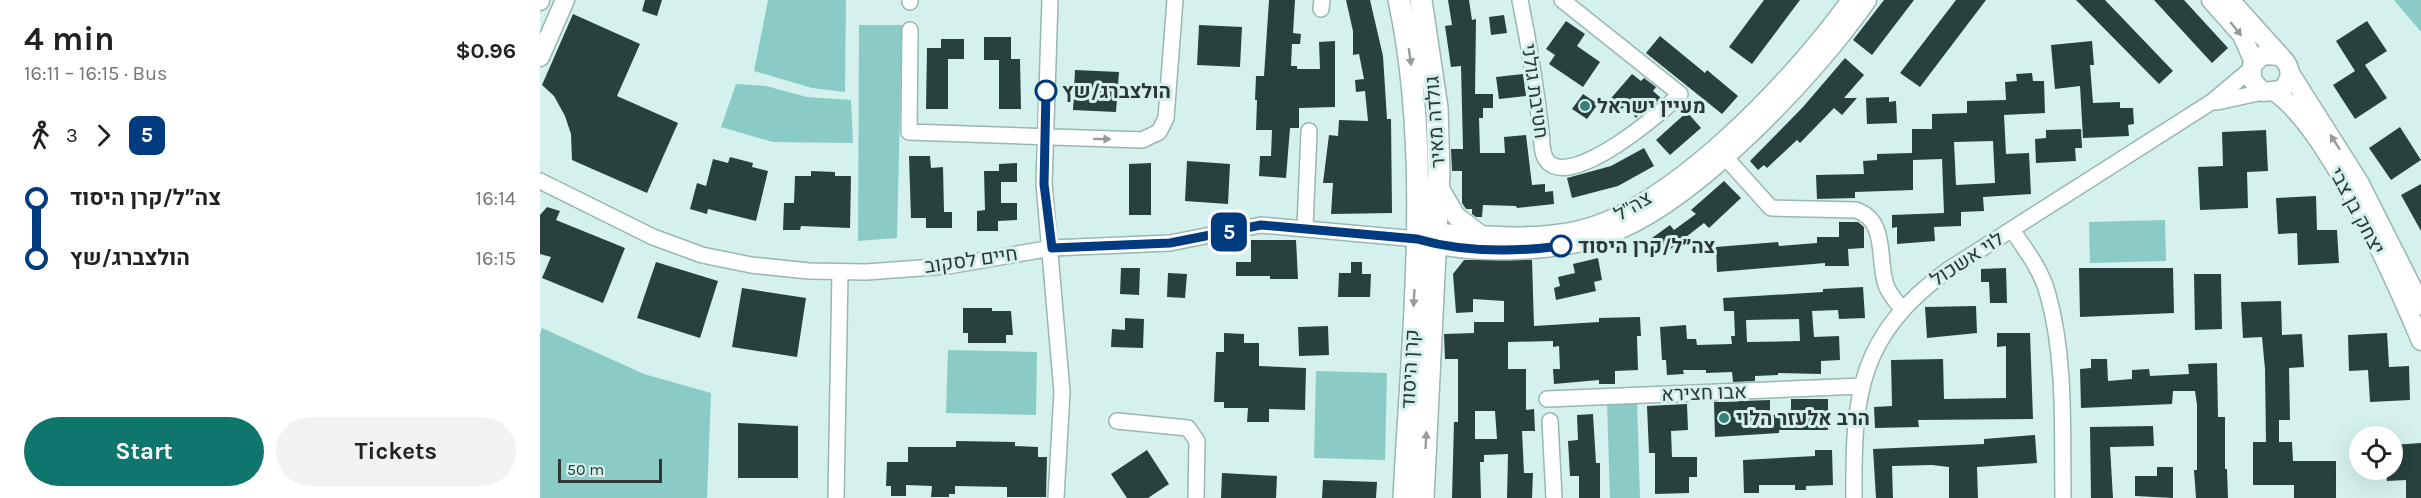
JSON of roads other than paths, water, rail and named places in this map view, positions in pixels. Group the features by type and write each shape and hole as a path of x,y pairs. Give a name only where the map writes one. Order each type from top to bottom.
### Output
{"main road":[{"name":"גולדה מאיר","path":"1399,0 1413,83 1431,239"},
{"name":"גולדה מאיר","path":"1421,0 1437,108 1438,187 1431,239"},
{"name":"קרן היסוד","path":"1404,498 1431,239"},
{"name":"קרן היסוד","path":"1423,498 1431,239"}],"street":[{"path":"540,57 565,0"},
{"path":"1050,0 1044,138 1046,205 1052,248 1062,392 1056,498"},
{"path":"909,30 909,132 1142,140 1159,132 1168,108 1175,0"},
{"name":"חטיבת גולני","path":"1520,0 1537,98 1543,152 1547,161 1554,166 1563,167 1588,160 1621,143 1646,127 1680,94 1562,0"},
{"name":"צה\"ל","path":"1431,239 1481,235 1523,237 1572,232 1614,218 1720,152 1805,57 1851,0"},
{"name":"צה\"ל","path":"1431,239 1523,250 1574,245 1620,230 1665,203 1815,66 1867,0"},
{"path":"2211,0 2242,35 2253,66 2252,80 2269,92 2286,85 2290,73 2287,63 2230,0"},
{"path":"2253,66 2263,55 2280,56"},
{"name":"לוי אשכול","path":"1854,498 1854,421 1862,386 1874,349 1902,309 1920,290 1948,270 2206,106 2253,66"},
{"name":"יצחק בן צבי","path":"2290,73 2359,182 2421,305"},
{"name":"לוי אשכול","path":"2206,106 2269,92"},
{"name":"יצחק בן צבי","path":"2269,92 2284,98 2308,126 2329,158 2371,234 2411,285 2421,341"},
{"path":"1305,227 1309,131"},
{"path":"1720,152 1771,208 1856,210 1866,213 1877,227 1885,283 1902,309"},
{"name":"חיים לסקוב","path":"540,182 653,237 702,255 762,266 840,272 948,266 1052,248 1170,243 1261,225 1431,239"},
{"path":"1438,187 1456,216 1481,235"},
{"path":"2012,230 2033,261 2048,293 2058,345 2063,498"},
{"path":"836,498 840,272"},
{"name":"אבו חצירא","path":"1547,399 1862,386"},
{"path":"1117,421 1188,428 1197,441 1196,498"},
{"path":"1550,421 1554,498"}],"place":[{"name":"הולצברג/שץ","path":"1046,91"},
{"name":"מעיין ישראל","path":"1585,106"},
{"name":"צה״ל/קרן היסוד","path":"1561,246"},
{"name":"הרב אלעזר הלוי","path":"1724,418"}]}
